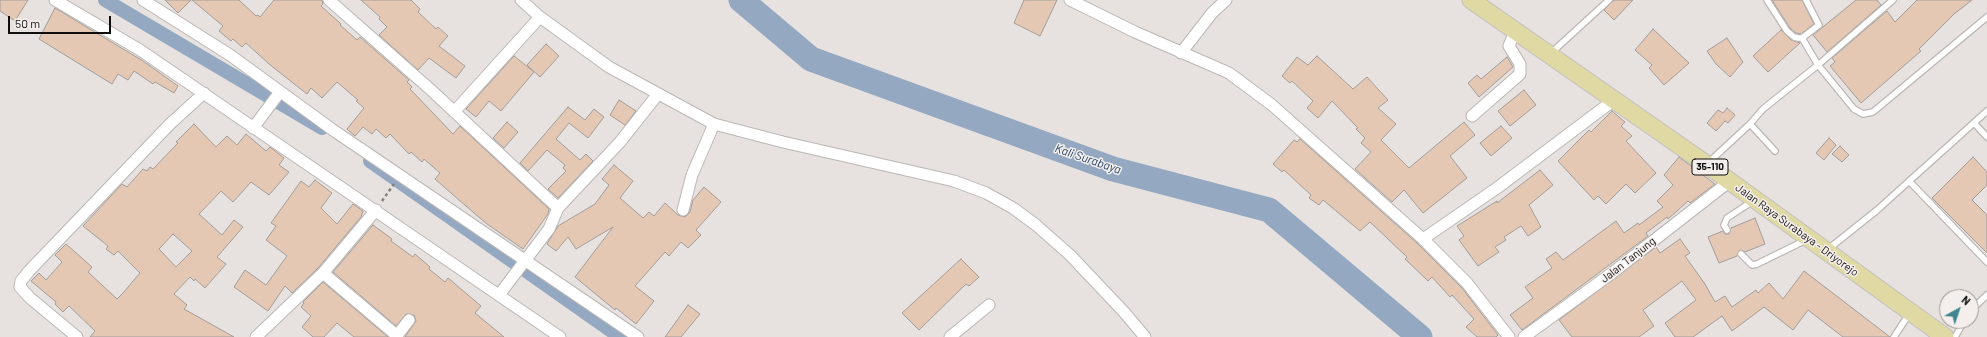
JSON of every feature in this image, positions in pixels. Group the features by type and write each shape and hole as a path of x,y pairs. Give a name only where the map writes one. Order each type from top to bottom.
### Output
{"main road":[{"name":"Jalan Raya Surabaya - Driyorejo","path":"1472,0 1730,181 1945,337"}],"street":[{"path":"55,0 140,50 204,93 257,124 502,291 560,337"},
{"path":"143,0 230,55 279,94 525,262 638,337"},
{"path":"329,0 558,208"},
{"path":"339,8 346,0"},
{"path":"521,0 540,18 609,66 714,124 783,142 954,181 986,193 1013,208 1036,225 1070,255 1124,312 1145,337"},
{"path":"1070,0 1181,53 1229,73 1272,105 1423,239 1466,283 1509,337"},
{"path":"1181,53 1212,13 1226,0"},
{"path":"454,112 540,18"},
{"path":"1472,116 1520,74 1520,64 1509,46 1515,30"},
{"path":"77,337 30,298 20,287 21,281 165,130 204,93"},
{"path":"257,124 279,94"},
{"path":"502,291 549,229 558,208 620,142 658,94"},
{"path":"1423,239 1497,188 1614,100"},
{"path":"683,210 692,175 714,124"},
{"name":"Jalan Tanjung","path":"1524,337 1612,274 1730,181"},
{"path":"256,337 323,273 378,206"},
{"path":"323,273 395,334 399,333 409,320"},
{"path":"950,337 989,305"}],"lane":[{"path":"1549,54 1609,0"},
{"path":"1767,0 1790,35 1802,38 1818,25 1806,0"},
{"path":"1706,164 1750,124 1763,109 1818,65 1893,0"},
{"path":"1802,38 1818,65 1854,109 1863,114 1873,112 1987,17"},
{"path":"1826,251 1876,211 1987,111"},
{"path":"1974,123 1987,137"},
{"path":"1750,124 1775,151"},
{"path":"1909,181 1987,262"},
{"path":"1727,230 1724,225 1727,218 1755,200"},
{"path":"1741,254 1752,265 1758,264 1808,239"},
{"path":"1979,302 1987,295"},
{"path":"1894,337 1910,313"}],"path":[{"path":"378,206 397,180"}],"building":[{"path":"0,0 28,0 15,21 0,11"},
{"path":"165,0 191,0 178,13"},
{"path":"192,0 239,0 256,16 258,15 260,17 274,0 322,0 323,4 321,6 341,24 340,25 357,40 360,37 409,80 407,82 412,87 410,89 453,134 460,126 549,209 548,214 523,249 487,224 459,200 435,179 440,173 424,159 422,162 411,152 409,154 390,134 386,138 376,129 372,134 363,127 355,136 347,129 364,108 356,101 358,100 337,82 322,98 311,88 307,94 269,64 246,43 242,47 233,39 231,41 219,31 223,26"},
{"path":"361,0 411,0 420,9 418,12 436,29 438,27 448,36 439,46 465,66 456,78 429,58 418,70 379,35 387,27 379,19 380,17"},
{"path":"1024,0 1057,0 1040,36 1014,23"},
{"path":"1614,0 1633,0 1614,20 1604,10"},
{"path":"1772,0 1802,0 1814,24 1801,34 1796,33 1790,28"},
{"path":"1856,0 1877,0 1881,5 1827,52 1813,35"},
{"path":"1917,0 1972,0 1954,14 1919,49 1921,51 1861,103 1830,66 1835,62 1832,58 1887,11 1895,22"},
{"path":"55,8 143,61 178,86 174,93 155,82 153,84 134,71 128,80 118,74 112,84 39,39"},
{"path":"1653,29 1689,63 1664,85 1649,68 1652,65 1635,50"},
{"path":"1781,30 1791,40 1800,43 1768,72 1753,56"},
{"path":"1727,38 1743,62 1730,77 1716,64 1707,51"},
{"path":"546,44 559,56 540,77 527,65"},
{"path":"514,56 534,72 501,111 489,101 476,117 466,109"},
{"path":"1317,56 1353,89 1367,77 1388,100 1378,108 1396,124 1381,140 1409,168 1464,122 1475,135 1450,156 1467,178 1423,213 1404,190 1392,202 1355,169 1371,152 1361,143 1365,138 1356,129 1358,128 1332,101 1318,118 1307,108 1313,101 1292,81 1290,83 1282,76 1297,57 1308,65"},
{"path":"1507,57 1513,67 1479,97 1468,83 1477,75 1481,79"},
{"path":"1524,90 1536,105 1510,126 1498,111"},
{"path":"619,100 636,111 625,125 610,115"},
{"path":"568,107 585,120 594,109 604,117 588,138 569,123 556,139 580,160 586,154 593,161 558,198 548,189 566,171 563,168 565,165 547,150 528,171 520,163"},
{"path":"1727,108 1735,115 1728,123 1725,121 1716,131 1707,123 1718,110 1723,113"},
{"path":"1612,111 1625,122 1621,126 1632,136 1626,141 1656,173 1635,193 1626,184 1606,204 1598,196 1594,200 1558,161 1589,130 1591,132"},
{"path":"507,122 518,132 504,148 493,138"},
{"path":"194,124 216,147 227,136 237,145 246,134 266,151 270,147 284,158 279,165 289,172 269,195 251,182 233,202 221,191 199,214 222,235 234,220 243,227 217,257 226,264 205,288 195,279 194,281 190,277 174,294 187,305 184,309 234,337 90,337 95,331 69,306 63,312 55,304 56,302 31,281 39,273 46,280 62,262 55,255 66,244 92,267 88,272 117,299 140,273 118,251 114,255 106,249 108,246 83,226 122,184 127,187 143,169 147,171 150,167 153,169 178,143 176,142","holes":["173,234 192,251 176,267 159,249"]},
{"path":"1501,126 1512,138 1491,156 1480,143"},
{"path":"1829,138 1836,145 1824,160 1816,153"},
{"path":"1300,139 1418,244 1462,288 1498,335 1496,337 1477,337 1466,327 1474,319 1452,295 1450,297 1432,277 1428,281 1405,259 1407,257 1370,222 1360,231 1323,200 1319,205 1309,198 1311,195 1284,170 1282,172 1273,164 1294,140 1297,142"},
{"path":"1840,146 1849,155 1842,162 1832,154"},
{"path":"1679,157 1715,184 1690,203 1688,201 1668,219 1667,217 1646,233 1648,236 1522,330 1510,315 1533,298 1525,287 1552,268 1546,259 1556,252 1563,260 1616,221 1624,233 1638,223 1639,225 1663,207 1657,201 1673,185 1664,175"},
{"path":"1973,157 1987,172 1987,185 1972,200 1987,215 1987,253 1932,198"},
{"path":"614,165 633,181 620,198 643,218 649,212 654,216 665,203 678,215 685,217 690,212 693,200 704,187 721,202 696,230 701,235 688,248 681,242 669,256 665,252 635,286 654,301 636,324 616,308 615,310 575,277 613,227 576,249 568,237 556,251 547,244 558,226 595,204 609,185 602,179"},
{"path":"1540,170 1553,185 1529,205 1541,227 1528,236 1521,226 1504,237 1506,240 1495,247 1499,252 1478,266 1459,240 1464,236 1457,226 1497,201 1497,203"},
{"path":"315,180 332,193 321,208 337,224 353,204 363,211 361,217 318,268 292,293 285,286 268,311 234,287 245,270 266,285 287,256 266,240 276,226 271,223 301,181 309,187"},
{"path":"1755,218 1765,244 1745,252 1740,250 1737,256 1719,263 1708,237 1723,231 1725,234 1729,234 1731,228"},
{"path":"373,225 392,239 391,241 413,257 415,254 430,267 429,269 445,282 448,278 481,306 475,313 504,337 405,337 416,321 414,315 406,314 396,326 333,272"},
{"path":"1680,239 1690,253 1685,256 1705,284 1715,302 1725,296 1732,307 1756,290 1758,293 1769,283 1783,299 1804,271 1890,337 1843,337 1808,310 1793,330 1764,307 1732,331 1722,316 1693,337 1675,337 1665,323 1696,300 1682,281 1643,310 1654,326 1639,337 1572,337 1559,320 1656,247 1660,253"},
{"path":"961,259 979,277 969,286 966,284 919,330 902,313"},
{"path":"323,282 388,337 354,337 337,323 324,337 313,337 302,327 311,316 301,307 304,303 303,302"},
{"path":"688,305 700,314 681,337 665,337"}],"waterway":[{"path":"105,0 322,128"},
{"name":"Kali Surabaya","path":"741,0 811,59 1113,169 1269,210 1420,337"},
{"path":"370,161 620,337"}]}
